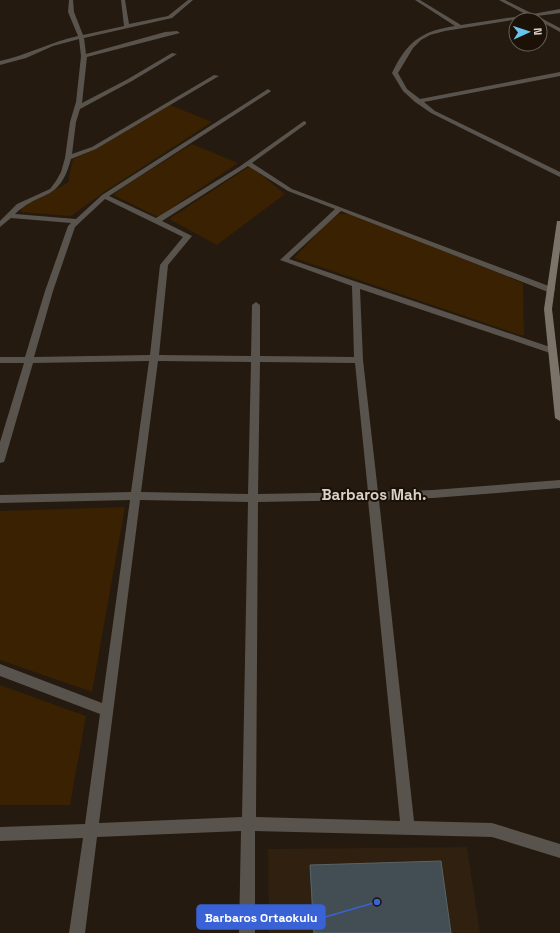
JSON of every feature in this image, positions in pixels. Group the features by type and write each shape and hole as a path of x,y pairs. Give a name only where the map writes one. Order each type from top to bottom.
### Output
{"main road":[{"path":"560,223 548,309 555,347 560,418"}],"street":[{"path":"0,225 20,206 52,190 59,182 64,172 77,108 84,56 81,37 71,12 71,0"},
{"path":"123,0 127,26"},
{"path":"0,63 24,56 51,44 170,16 191,0"},
{"path":"417,0 460,27"},
{"path":"501,0 523,12"},
{"path":"548,13 560,11"},
{"path":"508,19 460,27 421,37 397,67 395,72 405,90 432,112 560,175"},
{"path":"548,23 560,30"},
{"path":"84,56 165,34 177,33"},
{"path":"77,108 130,80 174,54"},
{"path":"417,101 560,74"},
{"path":"68,158 94,148 216,76"},
{"path":"0,459 49,290 72,226 104,196 268,92"},
{"path":"157,221 248,163 304,123"},
{"path":"248,163 290,190 551,290"},
{"path":"77,933 154,358 164,265 188,236 104,196"},
{"path":"340,208 284,260 555,347"},
{"path":"9,216 76,221"},
{"path":"356,284 359,360 408,828"},
{"path":"247,933 256,305"},
{"path":"0,360 256,358 359,360"},
{"path":"0,499 136,496 253,498 373,496 433,494 560,484"},
{"path":"0,670 107,711"},
{"path":"0,834 248,824 492,830 560,850"}],"shaded area":[{"path":"170,105 212,122 104,192 71,216 22,212 21,208 69,182 73,159 98,148"},
{"path":"192,144 238,163 158,217 113,195 123,187"},
{"path":"250,166 285,194 217,245 169,219"},
{"path":"339,214 352,214 523,283 524,335 520,335 294,258 324,226"},
{"path":"125,507 92,692 0,660 0,511"},
{"path":"0,685 86,716 70,805 0,805"},
{"path":"467,847 480,933 269,933 268,849"}],"building":[{"path":"441,861 451,933 314,933 310,865"}],"place":[{"name":"Barbaros Ortaokulu","path":"377,902"}],"district":[{"name":"Barbaros Mah.","path":"374,494"}]}
